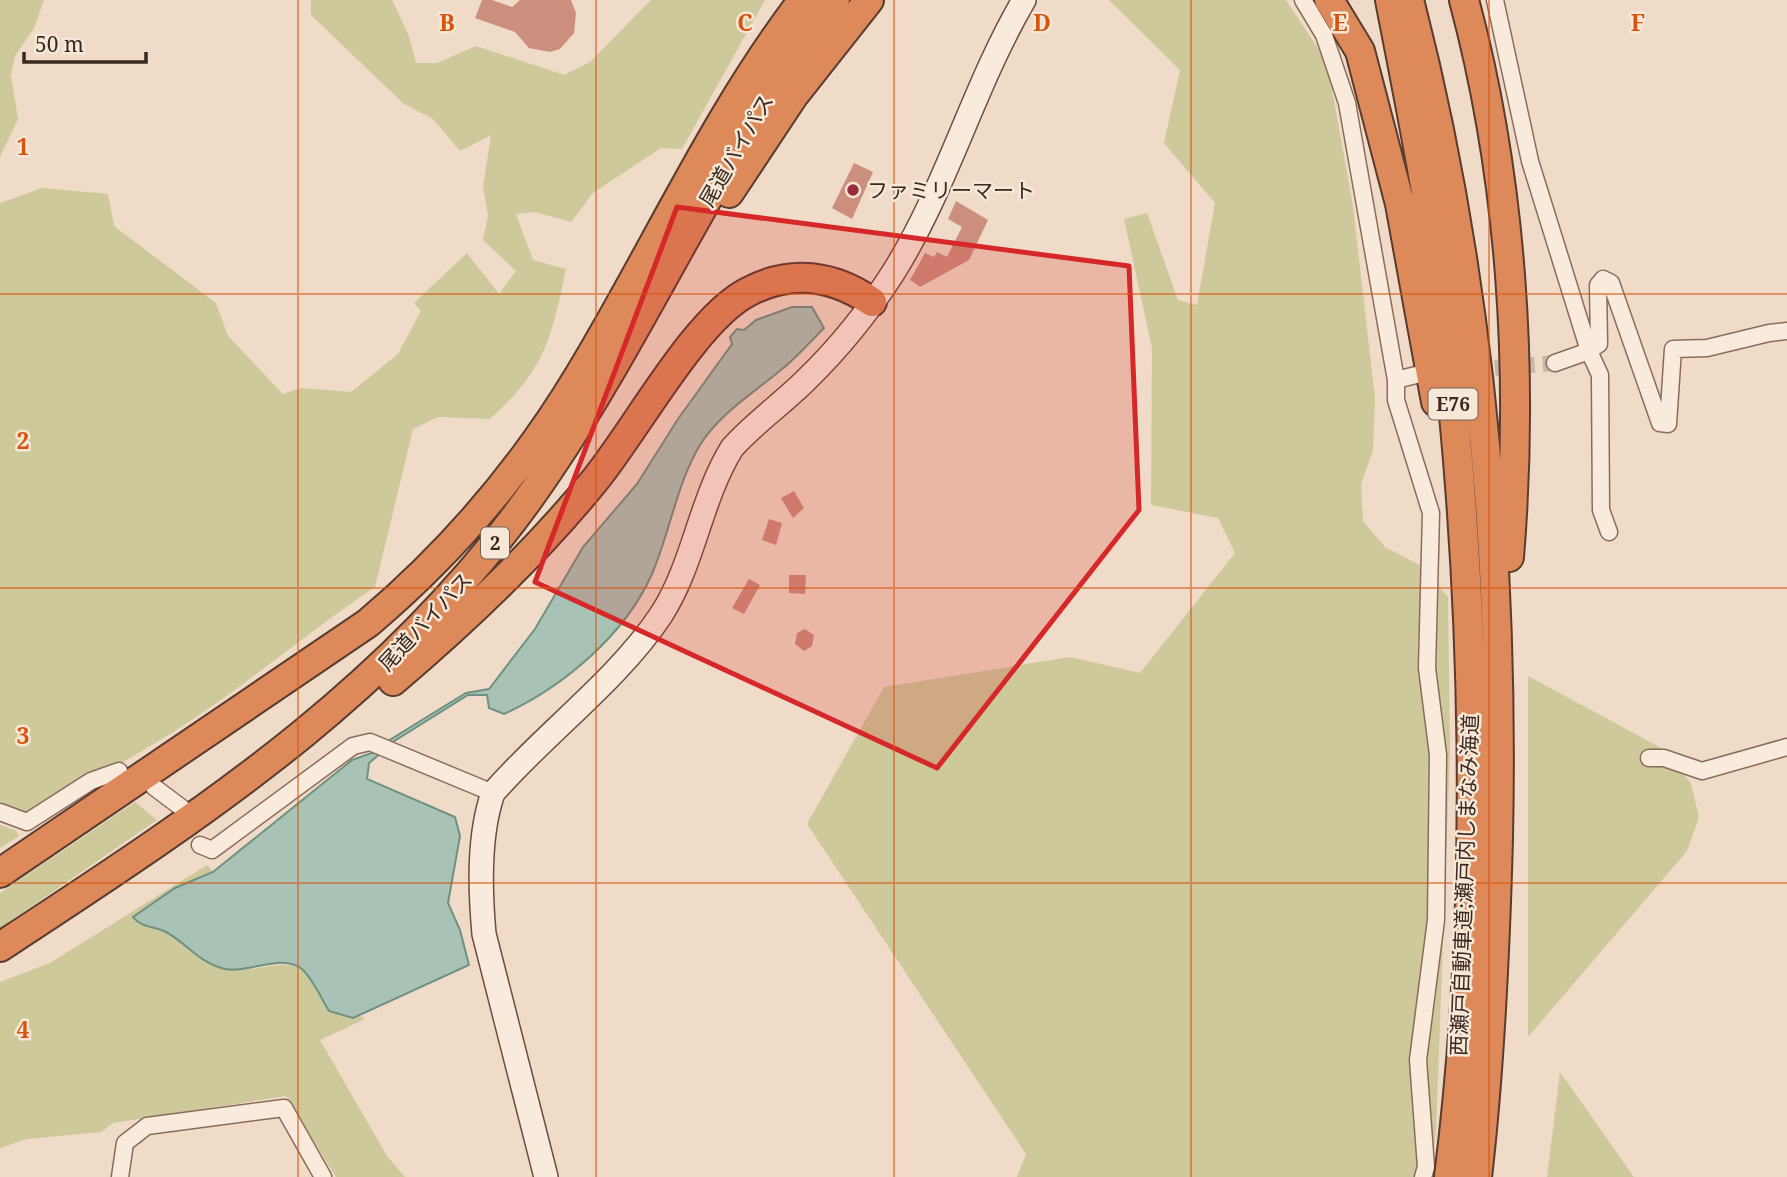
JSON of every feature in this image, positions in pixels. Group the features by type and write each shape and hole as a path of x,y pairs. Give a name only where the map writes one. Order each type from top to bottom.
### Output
{"highway":[{"path":"614,314 746,55 780,0"},
{"name":"尾道バイパス","path":"0,873 368,623 416,583 459,540 498,493 573,385 716,135 803,0"},
{"name":"尾道バイパス","path":"0,947 271,761 321,722 424,626 512,523 550,470 623,351 733,152 772,89 835,0"},
{"path":"424,626 476,578 553,487 592,429 712,220 794,95 869,0"},
{"path":"1329,0 1360,51 1400,204 1443,440 1469,676"},
{"name":"E76","path":"1390,0 1443,310 1461,487 1469,676"},
{"name":"E76","path":"1409,0 1438,123 1471,311 1490,486 1499,677"},
{"path":"1464,0 1484,89 1499,186 1510,292 1515,415 1514,489 1499,677"},
{"path":"51,913 118,875 268,775 379,693 438,642 495,590 596,479 677,365 728,304 768,283 811,277 832,280 872,302"},
{"name":"西瀬戸自動車道;瀬戸内しまなみ海道","path":"1449,1177 1467,948 1469,676"},
{"name":"西瀬戸自動車道;瀬戸内しまなみ海道","path":"1477,1177 1496,951 1499,677"}],"street":[{"path":"546,1177 484,934 481,902 483,868 487,812 494,793 637,646 662,613 678,580 721,466 732,448 830,357 872,302 912,240 958,145 984,80 1024,0"},
{"path":"958,145 1042,0"},
{"path":"1303,0 1324,35 1347,103 1396,380 1396,400 1431,513 1427,668 1438,755 1436,920 1418,1060 1426,1167 1423,1177"},
{"path":"1495,0 1530,161 1589,351 1600,375 1601,510 1609,532"},
{"path":"1555,363 1589,351 1599,344 1598,285 1603,279 1611,284 1660,423 1668,424 1673,349 1707,348 1787,331"},
{"path":"1396,380 1416,375"},
{"path":"200,845 212,850 353,746 370,742 494,793"},
{"path":"1648,758 1664,758 1702,771 1787,747"},
{"path":"0,812 27,822 91,781 119,771"},
{"path":"154,787 182,808"},
{"path":"120,1177 125,1143 147,1126 284,1108 323,1177"}],"highlighted area":[{"path":"677,207 1129,266 1139,510 937,768 535,582"}],"shaded area":[{"path":"0,0 44,0 34,28 15,56 11,75 18,119 0,157"},
{"path":"311,0 392,0 409,36 416,63 437,63 476,46 564,75 590,62 651,0 765,0 682,149 661,148 593,193 571,222 535,212 516,214 533,260 566,269 550,334 543,352 523,384 490,419 438,417 413,429 375,587 176,730 23,817 0,808 0,203 42,188 108,194 114,226 216,303 228,336 283,394 301,388 351,392 398,354 421,311 414,303 467,253 499,294 516,271 483,240 488,216 483,187 491,135 460,151 433,119 404,104 311,15"},
{"path":"1109,0 1286,0 1327,62 1353,206 1375,398 1373,450 1361,484 1363,521 1385,547 1421,566 1448,597 1450,751 1436,1131 1431,1177 1017,1177 1026,1154 807,824 884,687 1070,657 1140,673 1235,553 1218,518 1151,505 1152,348 1124,219 1147,213 1178,300 1197,305 1215,203 1164,143 1180,70"},
{"path":"792,307 812,307 824,328 788,364 708,433 685,475 652,574 626,618 609,638 570,674 504,714 489,708 487,695 468,695 391,743 388,741 466,693 489,689 535,629 583,547 637,484 678,419 732,344 730,337 737,329 744,330 756,320"},
{"path":"1528,676 1665,750 1691,784 1699,817 1687,851 1528,1037"},
{"path":"377,751 381,753 369,763 367,779 455,817 460,836 448,903 460,930 469,965 353,1018 329,1011 311,979 295,965 276,963 244,969 225,969 201,958 166,932 144,925 133,917 175,888 213,872 352,760"},
{"path":"135,802 157,820 0,928 0,893"},
{"path":"0,825 15,830 19,836 0,848"},
{"path":"207,865 215,874 242,970 277,965 296,966 310,980 329,1011 365,1019 320,1040 387,1156 405,1177 336,1177 286,1096 113,1123 101,1132 27,1139 0,1148 0,982 50,963"},
{"path":"1560,1072 1634,1177 1547,1177"}],"building":[{"path":"482,0 492,0 512,7 520,0 571,0 576,13 574,33 560,49 550,52 529,48 515,32 475,18"},
{"name":"ファミリーマート","path":"854,163 873,172 852,219 832,208"},
{"path":"956,201 988,220 969,260 920,287 910,280 925,253 934,257 937,252 947,257 962,227 948,219"},
{"path":"794,491 804,508 793,518 781,498"},
{"path":"769,519 782,523 776,545 762,540"},
{"path":"789,575 806,575 805,594 789,593"},
{"path":"749,579 760,585 744,614 732,608"},
{"path":"805,629 814,635 812,646 804,651 795,644 797,633"}],"tunnel":[{"path":"1471,370 1555,363"}],"place":[{"name":"ファミリーマート","path":"853,190"}]}
